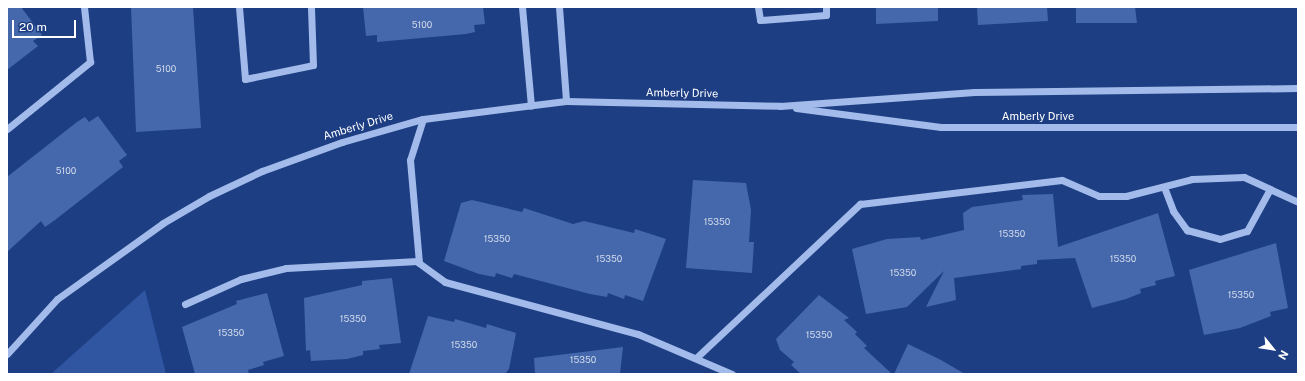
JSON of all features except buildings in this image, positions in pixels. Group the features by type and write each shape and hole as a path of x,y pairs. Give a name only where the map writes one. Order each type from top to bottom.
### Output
{"street":[{"path":"7,129 90,62 84,7"},
{"path":"239,7 245,79 313,65 311,7"},
{"path":"522,7 531,106"},
{"path":"559,7 566,101"},
{"path":"758,7 760,20 826,16 826,7"},
{"name":"Amberly Drive","path":"7,354 57,299 115,255 209,196 262,171 342,142 423,118 566,101 780,106 974,92 1298,88"},
{"name":"Amberly Drive","path":"780,106 941,127 1298,127"},
{"path":"418,262 410,160 423,118"},
{"path":"697,357 860,204 1062,180 1099,196 1126,196 1192,179 1244,176 1298,202"},
{"path":"1164,187 1173,212 1187,230 1220,239 1247,230 1270,189"},
{"path":"185,304 241,279 286,268 418,262 445,282 638,334 697,357 732,374"}],"shaded area":[{"path":"145,290 166,374 51,374"}]}
